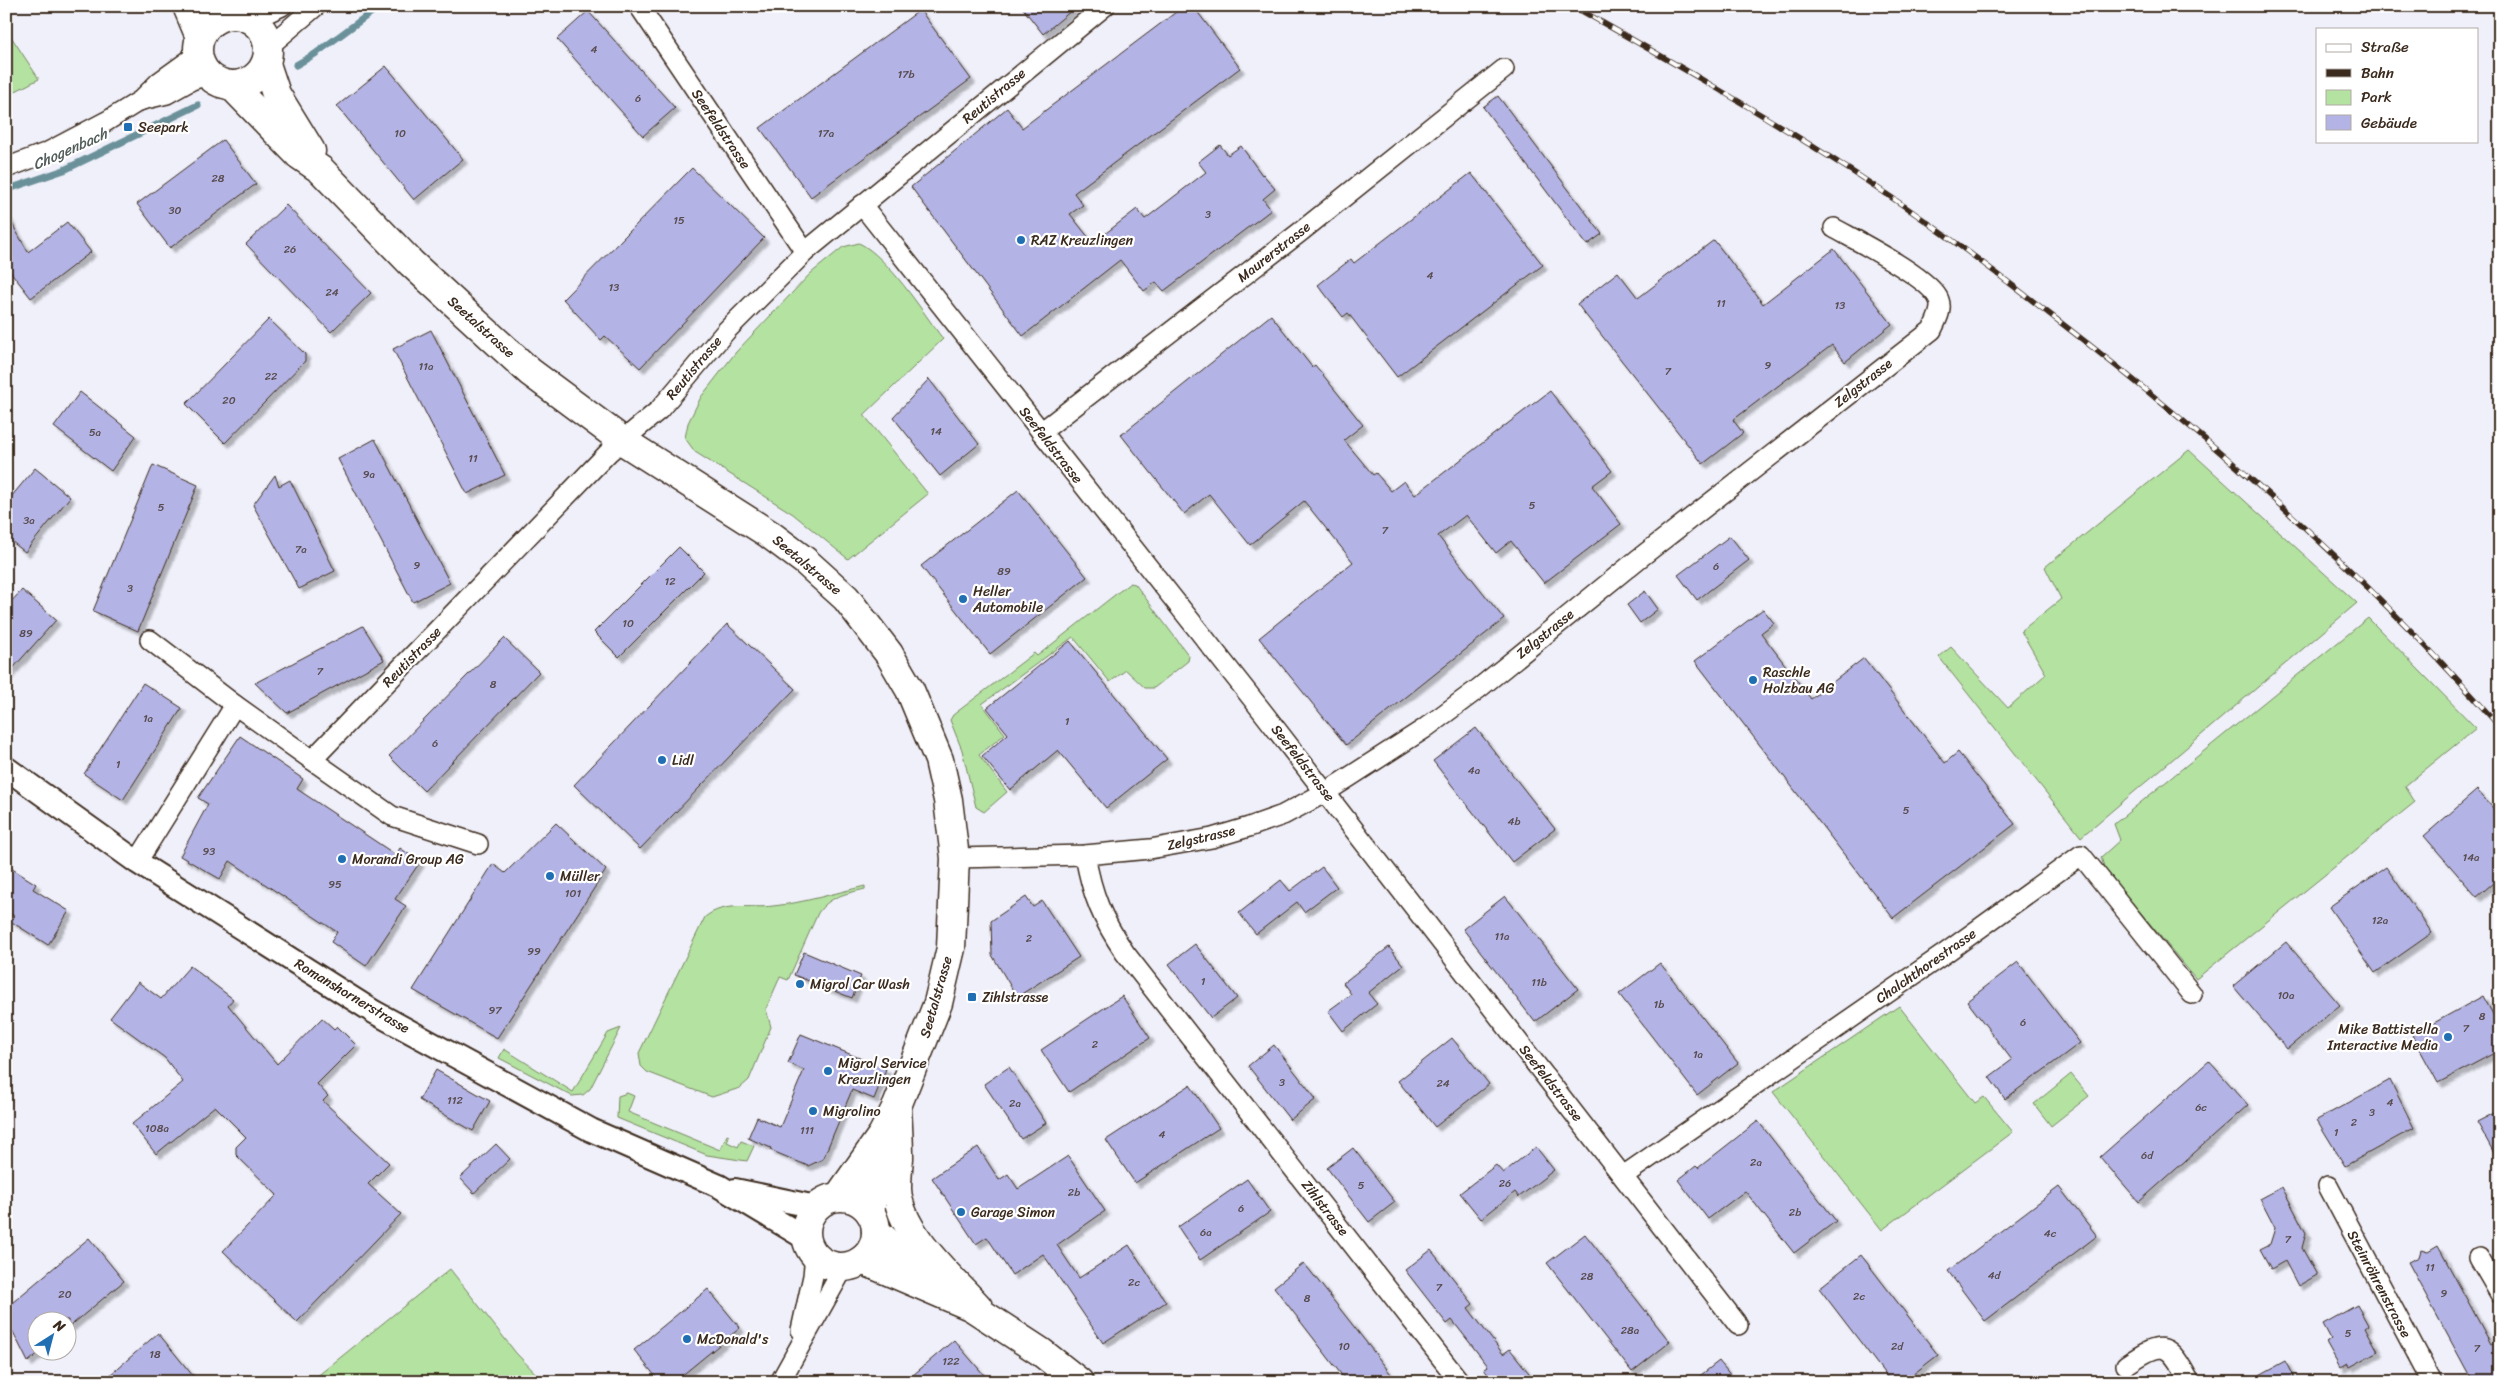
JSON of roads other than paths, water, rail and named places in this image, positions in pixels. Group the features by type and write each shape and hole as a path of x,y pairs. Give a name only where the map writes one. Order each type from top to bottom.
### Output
{"main road":[{"name":"Seetalstrasse","path":"187,6 209,63 299,155 321,170 411,264 530,372 623,441 769,534 806,561 846,598 889,654 910,690 939,760 948,800 955,858 954,912 946,973 928,1031 897,1106 882,1135 827,1201"},
{"path":"221,11 244,16 252,20 266,37 267,55 255,78 248,82 209,63 206,27 221,11"},
{"name":"Seetalstrasse","path":"267,55 276,94 321,170"},
{"path":"897,1106 899,1156 897,1190 901,1209 908,1226 980,1312"},
{"name":"Seetalstrasse","path":"873,1221 882,1135"},
{"path":"980,1312 853,1264 823,1262 811,1247 806,1228 809,1216 827,1201 851,1198 862,1203 873,1221 904,1258 980,1312 1041,1352 1079,1382"},
{"path":"853,1264 875,1243 873,1221"}],"street":[{"path":"252,20 282,6"},
{"path":"267,55 316,6"},
{"name":"Seefeldstrasse","path":"639,6 805,252"},
{"name":"Reutistrasse","path":"312,760 609,452 659,410 726,331 805,252 1105,6"},
{"path":"6,168 73,140 141,100 167,94 192,80 209,63"},
{"name":"Maurerstrasse","path":"1041,432 1299,232 1504,69"},
{"name":"Seefeldstrasse","path":"862,205 1326,792 1738,1325"},
{"name":"Zelgstrasse","path":"955,858 1085,855 1150,849 1212,838 1283,815 1326,792 1424,729 1478,689 1637,560 1932,330 1939,315 1940,301 1932,291 1919,278 1834,228"},
{"path":"150,640 235,705 392,816 478,844"},
{"path":"137,862 235,705"},
{"name":"Romanshornerstrasse","path":"6,768 137,862 388,1020 591,1130 719,1186 811,1247"},
{"name":"Zihlstrasse","path":"1085,855 1090,888 1097,906 1125,953 1460,1382"},
{"name":"Chalchthorestrasse","path":"1624,1176 1944,954 2081,855 2192,994"},
{"name":"Romanshornerstrasse","path":"719,1186 827,1201"},
{"name":"Steinröhrenstrasse","path":"2328,1186 2432,1382"},
{"path":"797,1348 809,1298 811,1247"},
{"path":"2479,1258 2500,1294"},
{"path":"780,1382 797,1348 853,1264"},
{"path":"2126,1365 2149,1349 2164,1349 2177,1359 2190,1382"}],"waterway":[{"name":"Chogenbach","path":"296,65 315,54 380,6"},
{"name":"Chogenbach","path":"6,190 64,170 198,105"}],"railway":[{"path":"1573,6 1679,66 1853,172 1932,226 2060,322 2177,415 2290,514 2398,617 2500,727"}],"place":[{"name":"Seepark","path":"128,127"},
{"name":"RAZ Kreuzlingen","path":"1021,240"},
{"name":"Heller Automobile","path":"963,599"},
{"name":"Raschle Holzbau AG","path":"1753,680"},
{"name":"Lidl","path":"662,760"},
{"name":"Morandi Group AG","path":"342,859"},
{"name":"Müller","path":"550,876"},
{"name":"Migrol Car Wash","path":"800,984"},
{"name":"Zihlstrasse","path":"972,997"},
{"name":"Mike Battistella Interactive Media","path":"2448,1037"},
{"name":"Migrol Service Kreuzlingen","path":"828,1071"},
{"name":"Migrolino","path":"813,1111"},
{"name":"Garage Simon","path":"961,1212"},
{"name":"McDonald's","path":"687,1339"}]}
